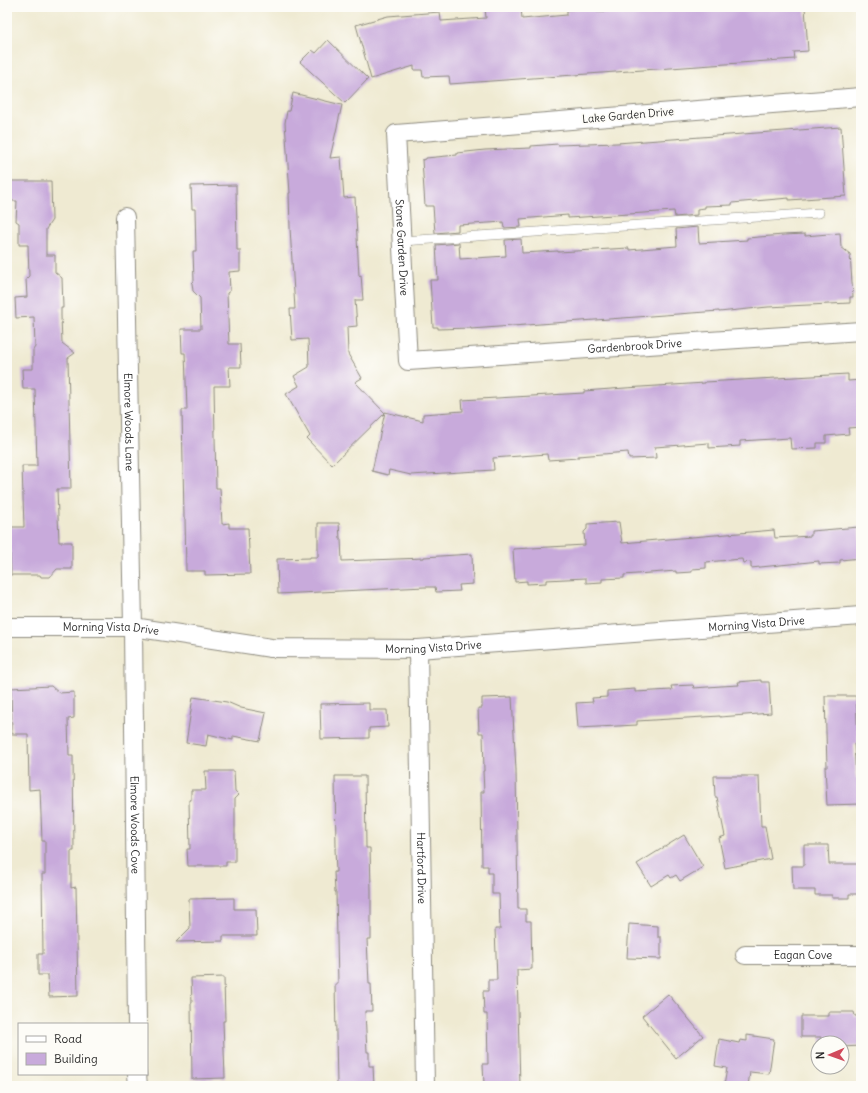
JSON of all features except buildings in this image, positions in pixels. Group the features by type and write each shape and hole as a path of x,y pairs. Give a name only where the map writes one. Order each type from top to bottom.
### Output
{"street":[{"name":"Lake Garden Drive","path":"396,134 861,97"},
{"name":"Stone Garden Drive","path":"396,134 408,361"},
{"name":"Elmore Woods Lane","path":"125,217 133,627"},
{"name":"Gardenbrook Drive","path":"408,361 861,331"},
{"name":"Morning Vista Drive","path":"7,627 133,627 272,648 418,649 861,616"},
{"name":"Elmore Woods Cove","path":"133,627 137,1023"},
{"name":"Hartford Drive","path":"418,649 425,1086"},
{"name":"Eagan Cove","path":"745,955 861,955"},
{"path":"137,1075 138,1086"}],"lane":[{"path":"402,241 819,213"}]}
